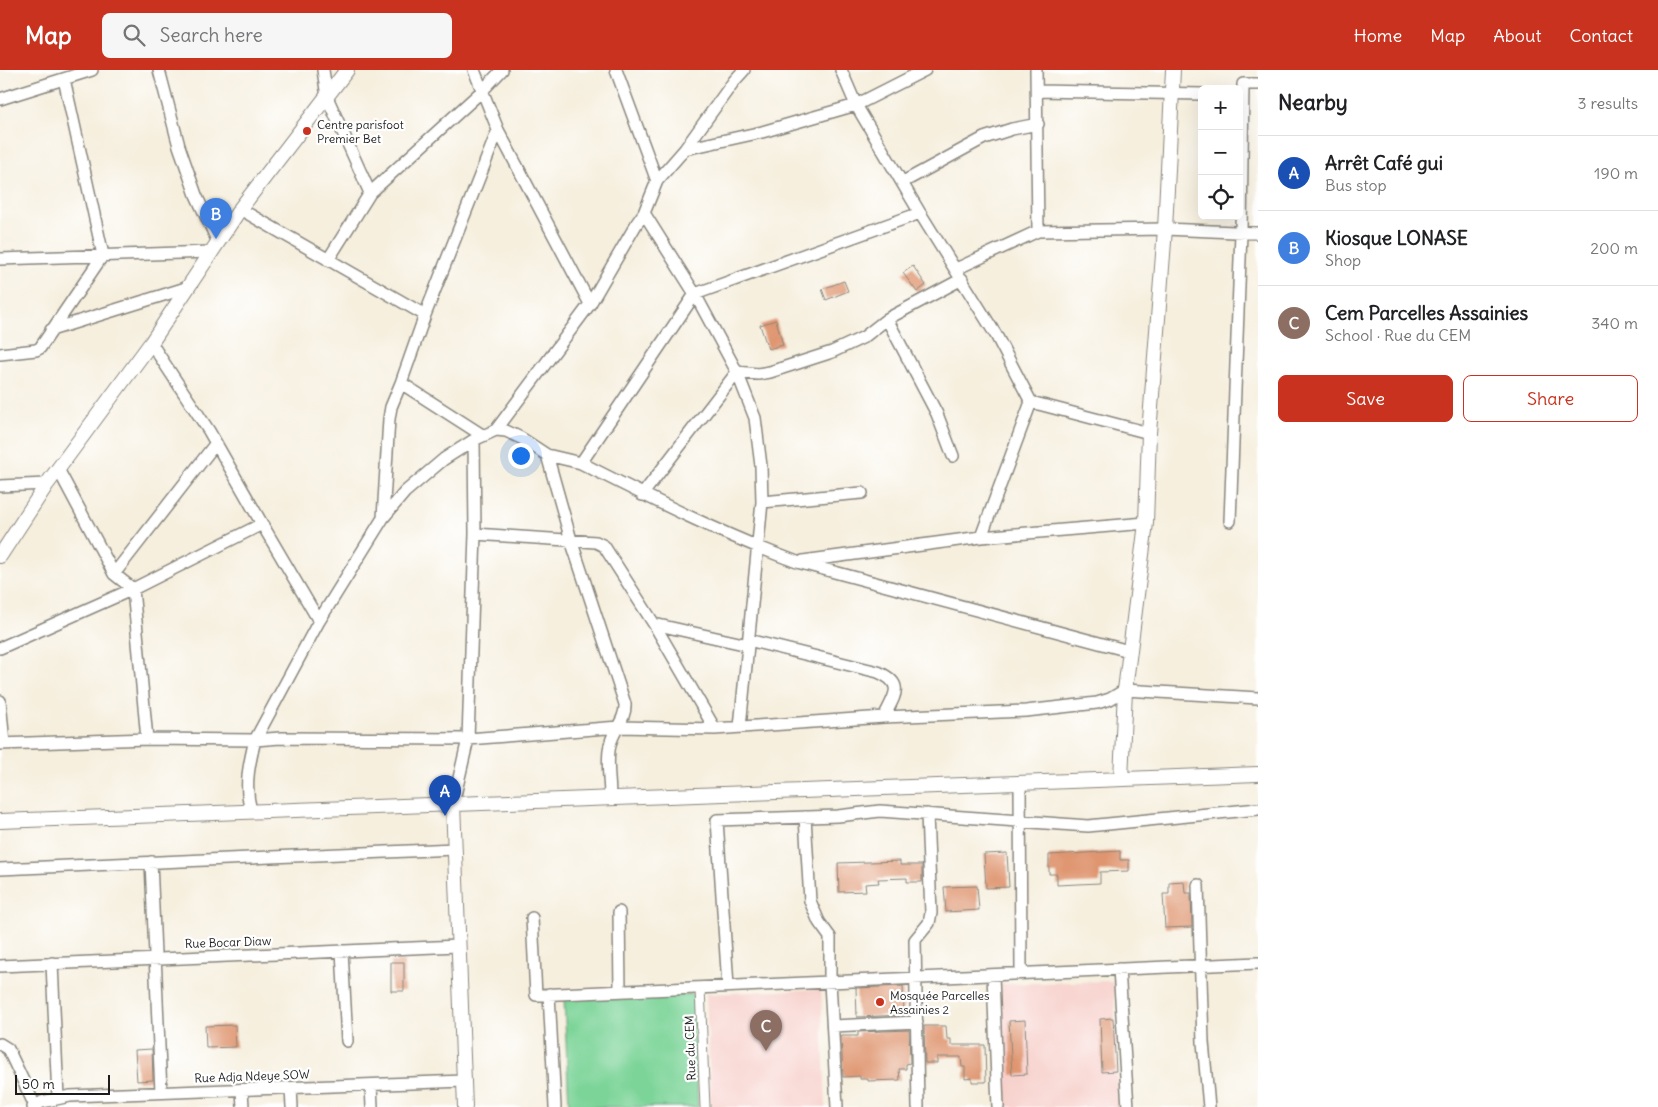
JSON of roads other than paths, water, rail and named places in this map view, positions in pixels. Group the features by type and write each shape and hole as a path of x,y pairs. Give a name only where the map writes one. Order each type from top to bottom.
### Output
{"street":[{"path":"0,99 92,70"},
{"path":"159,70 180,146 214,247"},
{"path":"323,70 327,97 370,193"},
{"path":"0,556 58,468 151,343 240,210 281,153 347,70"},
{"path":"474,70 498,130 590,304"},
{"path":"328,260 370,193 482,92 502,70"},
{"path":"616,70 658,181"},
{"path":"496,430 590,304 644,213 658,181 685,149 744,70"},
{"path":"841,70 856,105 903,182 920,214 996,335 1031,402 1149,433"},
{"path":"685,149 762,132 856,105 925,70"},
{"path":"1036,70 1038,231"},
{"path":"1121,779 1125,690 1146,523 1149,433 1165,229 1173,70"},
{"path":"0,354 40,348 103,255 64,79"},
{"path":"1243,85 1258,84"},
{"path":"1036,92 1198,94"},
{"path":"903,182 984,138 1012,129 1038,124"},
{"path":"383,518 391,407 498,130"},
{"path":"1230,521 1241,233 1241,130"},
{"path":"240,210 425,315"},
{"path":"644,213 695,294 737,372 755,418 761,466 762,502 740,727"},
{"path":"581,463 695,294 920,214"},
{"path":"737,372 758,374 770,372 832,352 864,337 887,319 959,274 1038,231 1165,229 1258,233"},
{"path":"0,259 103,255 214,247"},
{"path":"51,330 186,288"},
{"path":"887,319 937,414 953,456"},
{"path":"151,343 216,442 319,621"},
{"path":"642,494 737,372"},
{"path":"401,383 478,437"},
{"path":"981,537 1031,402"},
{"path":"251,811 247,790 247,774 255,740 319,621 383,518 405,492 444,459 478,437 496,430 506,431 522,438 547,455 581,463 642,494 758,548 797,562 1129,651"},
{"path":"465,1107 453,804 468,739 478,437"},
{"path":"114,574 216,442"},
{"path":"547,455 571,540 625,704 625,710 619,727 613,735 608,753 610,797"},
{"path":"58,468 114,574 133,589 147,739"},
{"path":"0,486 47,484"},
{"path":"762,502 862,493"},
{"path":"797,562 981,537 1146,523"},
{"path":"0,648 133,589 262,524"},
{"path":"475,534 596,542 604,546 654,624 715,729"},
{"path":"654,624 878,672 895,682 897,692 884,717"},
{"path":"0,701 2,744 147,739 468,739 619,727 715,729 884,717 1026,711 1070,707 1097,704 1125,690 1258,698"},
{"path":"0,821 1258,774"},
{"path":"1020,782 1021,973"},
{"path":"728,986 716,820 805,817 880,811 1088,826 1258,809"},
{"path":"918,1107 914,940 928,924 931,913 927,814"},
{"path":"805,817 810,902 817,918 830,937 830,982 837,1107"},
{"path":"0,869 455,849"},
{"path":"152,862 160,1092"},
{"path":"1198,885 1203,1042 1209,1107"},
{"path":"619,912 620,991"},
{"path":"532,918 536,995 1258,963"},
{"name":"Rue Bocar Diaw","path":"0,966 458,946"},
{"path":"342,951 347,1042"},
{"path":"52,963 58,1098"},
{"path":"1119,969 1128,1107"},
{"path":"993,975 998,1107"},
{"name":"Rue du CEM","path":"700,988 705,1107"},
{"path":"549,994 555,1107"},
{"path":"833,1026 917,1022"},
{"path":"0,1044 8,1049 36,1105"},
{"name":"Rue Adja Ndeye SOW","path":"36,1105 58,1098 70,1101 160,1092 371,1086 464,1081"},
{"path":"371,1086 372,1107"},
{"path":"291,1088 292,1107"},
{"path":"242,1090 243,1107"}],"place":[{"name":"Centre parisfoot Premier Bet","path":"307,131"},
{"name":"Kiosque LONASE","path":"216,239"},
{"name":"Arrêt Café gui","path":"445,816"},
{"name":"Mosquée Parcelles Assainies 2","path":"880,1002"},
{"name":"Cem Parcelles Assainies","path":"766,1051"}]}
